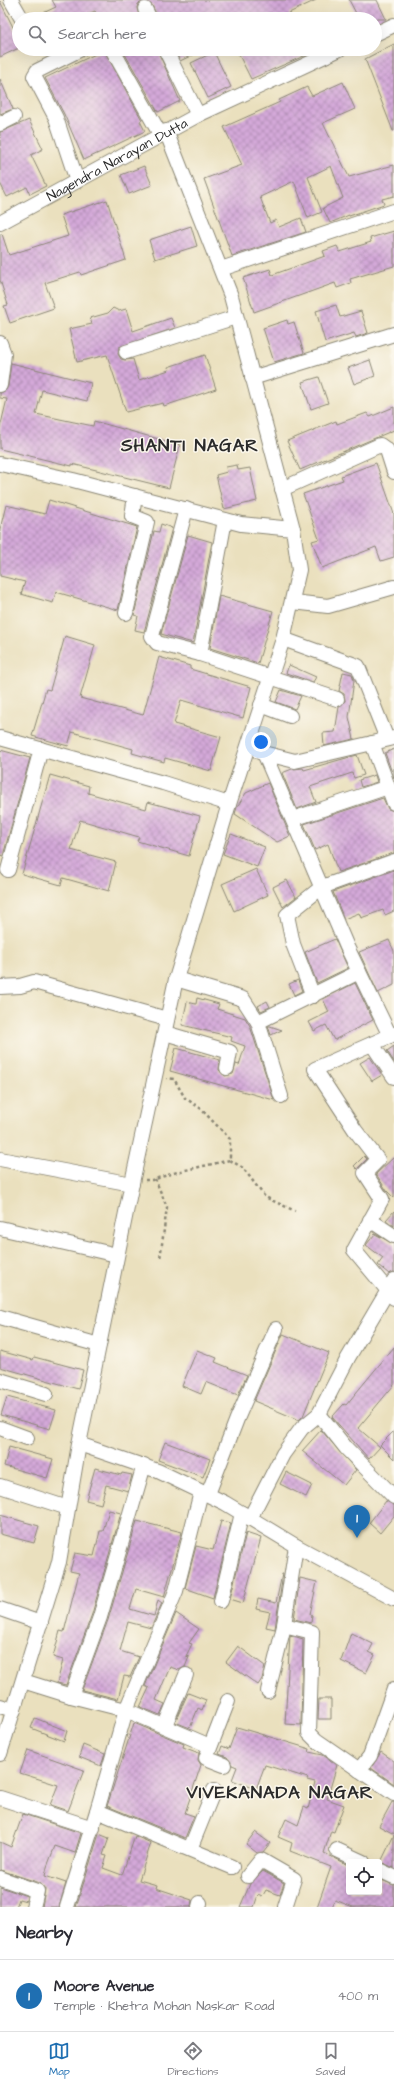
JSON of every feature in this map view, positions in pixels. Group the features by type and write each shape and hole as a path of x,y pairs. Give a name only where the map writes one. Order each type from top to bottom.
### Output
{"street":[{"path":"0,3 8,0"},
{"path":"11,0 18,12"},
{"path":"382,31 394,25"},
{"path":"68,56 37,72 34,76 56,118 77,181"},
{"path":"0,1754 59,1562 79,1444 132,1181 176,979 228,804 283,639 293,602 299,570 293,529 236,317 221,269 163,133 116,56"},
{"path":"168,56 198,115"},
{"name":"Nagendra Narayan Dutta","path":"0,223 163,133 234,96 324,56"},
{"path":"0,124 14,118"},
{"path":"221,269 394,211"},
{"path":"126,352 236,317"},
{"path":"252,378 394,334"},
{"path":"0,343 4,354 0,385"},
{"path":"282,489 380,445 386,450 394,472"},
{"path":"0,464 73,480 241,524 293,529"},
{"path":"126,614 147,522 132,516 135,496"},
{"path":"186,509 152,636 157,643 200,654 337,699"},
{"path":"200,654 225,520"},
{"path":"293,602 328,606 394,587"},
{"path":"247,749 295,761 391,738 358,666 283,639"},
{"path":"261,705 290,716"},
{"path":"0,738 228,804"},
{"path":"372,743 394,803"},
{"path":"8,870 41,749"},
{"path":"221,1601 246,1516 282,1454 302,1428 319,1414 348,1358 392,1289 354,1250 382,1199 365,1173 378,1160 355,1130 315,1069 392,1035 359,972 264,753"},
{"path":"293,820 388,787"},
{"path":"313,996 293,944 287,915 322,887 394,860"},
{"path":"258,1022 359,972"},
{"path":"176,979 243,999 258,1022 281,1096"},
{"path":"0,987 20,986 34,982 166,1026 230,1052 227,1068"},
{"path":"372,1044 394,1077"},
{"path":"0,1159 132,1181"},
{"path":"370,1220 394,1236"},
{"path":"0,1228 117,1255"},
{"path":"0,1317 99,1345"},
{"path":"67,1907 93,1828 126,1710 176,1591 204,1493 276,1329"},
{"path":"0,1380 46,1394"},
{"path":"319,1414 346,1448 394,1497"},
{"path":"0,1428 27,1438"},
{"path":"79,1444 144,1465 204,1493 296,1546 394,1598"},
{"path":"71,1696 100,1618 144,1465"},
{"path":"0,1486 68,1508"},
{"path":"268,1692 284,1622 296,1546"},
{"path":"0,1609 41,1624"},
{"path":"284,1622 284,1625 312,1632 310,1733 316,1740 394,1794"},
{"path":"165,1725 186,1675"},
{"path":"23,1681 71,1696 126,1710 165,1725 210,1746"},
{"path":"359,1770 370,1756 388,1725 394,1689"},
{"path":"224,1765 206,1758 228,1701"},
{"path":"0,1706 14,1710"},
{"path":"190,1849 214,1790"},
{"path":"0,1798 93,1828"},
{"path":"97,1811 232,1867"},
{"path":"337,1850 356,1859"},
{"path":"248,1876 261,1860 294,1879 285,1907"},
{"path":"382,1871 394,1877"},
{"path":"0,1878 37,1891 32,1907"}],"path":[{"path":"155,1075 174,1079 184,1098 200,1108 230,1139 230,1160"},
{"path":"132,1181 155,1179 177,1172 230,1160 243,1168 265,1197 295,1210"},
{"path":"155,1179 167,1207 160,1259"}],"building":[{"path":"52,0 316,0 291,12 155,12 152,5 145,1 138,4 138,12 45,12 56,7"},
{"path":"349,0 377,0 386,19 382,19 382,12 355,12"},
{"path":"0,1 12,25 12,51 0,57"},
{"path":"394,44 394,131 365,59 371,56 382,56 382,50"},
{"path":"91,56 107,56 142,120 140,121 145,131 84,160 64,114 45,78"},
{"path":"126,56 160,56 180,101 158,112"},
{"path":"178,56 190,56 180,61"},
{"path":"206,56 216,56 231,87 208,98 191,63"},
{"path":"240,56 304,56 251,79"},
{"path":"0,79 13,109 0,114"},
{"path":"343,82 355,109 323,123 349,177 394,165 394,196 382,199 384,204 349,215 330,223 323,208 343,198 331,166 308,177 322,212 308,218 294,181 260,197 270,223 276,220 279,227 301,218 306,232 232,256 204,179 242,165 224,127 280,102 279,100 307,87 312,96"},
{"path":"29,120 43,149 31,155 46,186 30,194 27,187 7,197 0,183 0,132"},
{"path":"144,166 152,185 129,194 121,175"},
{"path":"107,200 126,260 81,275 80,272 45,283 54,308 10,323 4,306 8,305 0,280 0,234 2,234 9,255 68,236 61,215"},
{"path":"191,226 197,246 155,259 149,240"},
{"path":"394,231 394,266 350,279 351,283 337,288 335,283 254,312 243,278 270,269 272,275 325,256 323,251 337,246 340,252 371,242 370,238"},
{"path":"336,305 340,317 361,311 368,333 356,337 354,333 325,342 316,311"},
{"path":"113,308 119,311 126,309 133,331 171,318 175,328 119,347 118,354 121,359 133,359 139,380 169,370 168,367 205,355 216,389 164,406 163,403 126,412 107,355 77,362 69,329 92,324 90,318 108,313"},
{"path":"287,320 288,324 294,322 304,353 274,362 263,328"},
{"path":"370,360 375,376 354,384 348,368"},
{"path":"11,363 91,383 87,401 42,390 36,414 93,426 94,421 180,445 169,488 72,464 72,466 0,449 0,428 7,399 0,398 0,393 6,390 8,386"},
{"path":"319,377 328,403 311,409 302,382"},
{"path":"394,407 394,430 300,470 287,441 336,421 337,424 367,413 370,417"},
{"path":"376,463 394,514 394,557 381,561 376,547 322,568 312,541 319,539 303,494 343,480 341,476"},
{"path":"237,465 238,470 250,468 257,501 224,509 216,475 227,472 226,467"},
{"path":"49,500 137,527 118,610 56,592 53,603 21,594 25,582 0,576 0,529 6,505 45,514"},
{"path":"161,524 172,528 144,632 135,630 138,616 134,615 154,531 159,532"},
{"path":"188,535 212,542 193,643 161,634"},
{"path":"219,596 273,611 258,663 210,648"},
{"path":"65,636 95,645 80,698 143,715 159,657 190,666 190,669 251,687 243,718 181,700 174,724 221,737 211,771 165,758 164,762 132,753 133,749 72,732 68,746 32,736 46,689 50,690"},
{"path":"289,665 316,677 313,682 286,673"},
{"path":"343,672 352,674 354,680 349,717 354,739 324,746 323,733 335,732 339,707 345,701 344,694 339,691"},
{"path":"281,690 301,696 295,709 276,702"},
{"path":"394,749 394,778 385,753"},
{"path":"0,750 30,758 3,856 0,855"},
{"path":"357,755 364,775 354,778 352,773 310,787 316,802 297,809 282,773 292,769 303,768 304,770"},
{"path":"50,775 89,786 88,793 146,809 148,802 200,816 189,856 137,841 139,837 80,820 71,850 116,862 109,891 63,878 61,885 22,874"},
{"path":"375,775 377,782 361,787 359,780"},
{"path":"268,783 290,836 277,842 235,814 237,807 246,793"},
{"path":"383,798 388,809 394,811 394,853 338,872 328,844 315,850 304,824"},
{"path":"231,834 265,847 257,867 223,854"},
{"path":"256,869 268,895 234,911 222,884"},
{"path":"394,870 394,911 385,915 383,910 361,918 359,913 344,919 333,892"},
{"path":"287,880 296,897 283,907 273,887"},
{"path":"335,939 348,968 317,983 305,952"},
{"path":"389,940 394,951 394,985 378,993 359,952"},
{"path":"298,980 302,991 294,995 289,984"},
{"path":"355,983 373,1020 334,1040 326,1025 314,1031 309,1022 329,1012 323,999"},
{"path":"197,998 219,1004 217,1009 245,1018 250,1026 274,1100 170,1071 176,1048 220,1060 219,1070 225,1076 233,1074 236,1064 239,1065 245,1046 231,1041 232,1037 182,1025 187,1002 196,1004"},
{"path":"267,1001 270,1007 261,1011 258,1006"},
{"path":"268,1026 270,1026 282,1030 271,1035"},
{"path":"394,1046 394,1062 387,1051"},
{"path":"370,1057 382,1075 372,1081 360,1063"},
{"path":"364,1156 367,1159 357,1169 354,1166"},
{"path":"394,1157 394,1198 387,1191 376,1174"},
{"path":"394,1211 394,1226 386,1220"},
{"path":"375,1234 394,1244 394,1272 389,1274 378,1265 383,1258 366,1245"},
{"path":"283,1334 329,1353 303,1416 299,1420 254,1401"},
{"path":"394,1347 394,1385 358,1428 380,1447 369,1459 332,1417 344,1404 346,1405"},
{"path":"197,1350 217,1358 215,1362 247,1375 238,1395 206,1382 201,1394 182,1386"},
{"path":"0,1351 33,1360 34,1357 83,1370 78,1389 0,1367"},
{"path":"7,1397 56,1410 50,1429 1,1415"},
{"path":"321,1430 356,1470 344,1485 302,1451"},
{"path":"394,1431 394,1459 380,1445"},
{"path":"165,1442 210,1459 203,1477 158,1460"},
{"path":"9,1447 53,1459 47,1478 4,1466"},
{"path":"95,1468 121,1475 122,1473 132,1475 128,1491 106,1485 101,1504 86,1500"},
{"path":"286,1472 312,1485 306,1497 280,1484"},
{"path":"386,1501 394,1505 394,1516 380,1533 369,1523"},
{"path":"109,1510 121,1513 92,1614 66,1685 57,1683 63,1660 53,1657 60,1631 64,1632 79,1573 70,1571 75,1553 94,1556 100,1531 103,1531"},
{"path":"0,1515 39,1526 34,1543 0,1534"},
{"path":"137,1521 182,1532 164,1597 136,1589 130,1609 154,1616 158,1600 162,1603 151,1628 128,1622 120,1651 139,1657 130,1677 124,1676 118,1699 82,1690 108,1620"},
{"path":"221,1521 231,1523 213,1598 185,1588 196,1546 213,1550"},
{"path":"246,1533 261,1538 243,1603 230,1599"},
{"path":"282,1574 275,1629 266,1627 270,1612 256,1609 258,1599 276,1603"},
{"path":"300,1578 317,1582 310,1614 312,1615 311,1623 294,1619"},
{"path":"176,1613 199,1629 189,1643 192,1644 186,1656 189,1657 185,1667 179,1670 170,1667 156,1700 165,1704 160,1715 140,1707 149,1688 145,1686"},
{"path":"351,1633 373,1644 369,1652 375,1655 366,1673 341,1661"},
{"path":"290,1635 303,1639 301,1725 285,1724"},
{"path":"238,1646 265,1666 262,1679 258,1685 226,1662"},
{"path":"188,1693 206,1700 202,1710 198,1708 190,1728 175,1722"},
{"path":"319,1699 331,1699 331,1719 318,1719"},
{"path":"35,1718 67,1731 64,1741 31,1728"},
{"path":"134,1723 184,1744 183,1747 199,1753 198,1760 201,1765 185,1813 194,1816 185,1838 107,1806"},
{"path":"237,1727 310,1749 309,1752 323,1755 337,1765 327,1799 344,1805 334,1832 331,1831 324,1853 346,1864 346,1895 382,1895 382,1880 394,1885 394,1907 353,1907 335,1900 332,1907 317,1907 331,1867 290,1851 292,1843 278,1837 286,1819 298,1825 304,1807 308,1809 315,1782 307,1780 308,1778 265,1765 256,1789 232,1780 237,1767 232,1765 227,1757 219,1754 222,1746 229,1749"},
{"path":"83,1745 105,1754 101,1766 79,1757"},
{"path":"28,1750 84,1770 68,1811 50,1805 58,1785 20,1773"},
{"path":"381,1752 394,1761 394,1784 371,1768"},
{"path":"392,1802 394,1802 394,1834 379,1826"},
{"path":"23,1814 81,1833 75,1853 55,1846 47,1867 45,1876 66,1883 59,1907 42,1907 45,1889 40,1883 0,1870 0,1842 11,1847"},
{"path":"255,1832 270,1843 263,1852 257,1853 246,1844"},
{"path":"99,1834 109,1838 103,1855 107,1856 103,1868 122,1875 135,1836 151,1843 139,1880 157,1885 156,1888 192,1900 191,1907 76,1907"},
{"path":"394,1835 394,1868 382,1862"},
{"path":"263,1871 284,1883 280,1895 266,1890 262,1897 258,1895 254,1907 240,1907 250,1884"},
{"path":"0,1887 27,1896 26,1901 19,1899 16,1907 0,1907"}],"place":[{"name":"Moore Avenue","path":"357,1538"}],"district":[{"name":"SHANTI NAGAR","path":"190,445"},
{"name":"VIVEKANADA NAGAR","path":"280,1792"}]}
